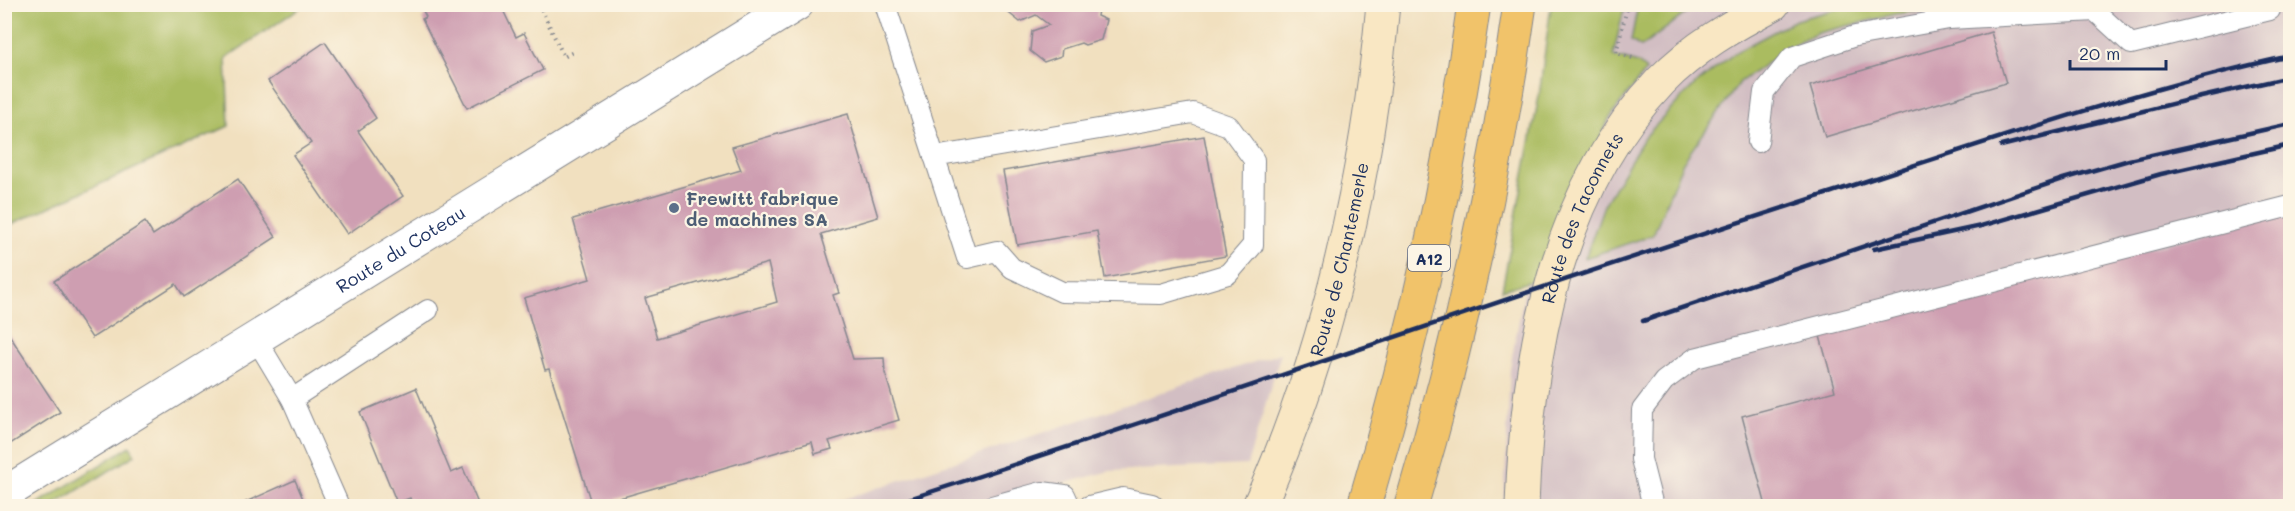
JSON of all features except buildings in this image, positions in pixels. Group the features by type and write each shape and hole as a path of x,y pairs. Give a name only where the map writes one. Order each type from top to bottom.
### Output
{"highway":[{"name":"A12","path":"1364,507 1420,298 1455,129 1474,4"},
{"name":"A12","path":"1411,507 1464,308 1499,138 1520,4"}],"street":[{"name":"Route du Coteau","path":"4,494 797,4"},
{"name":"Route de Chantemerle","path":"1260,507 1292,423 1316,350 1353,209 1375,85 1383,4"},
{"name":"Route des Taconnets","path":"1522,507 1528,411 1547,303 1572,219 1598,165 1627,122 1662,81 1692,54 1733,25 1773,4"}],"lane":[{"path":"885,4 934,157 967,258 997,251 1012,268 1062,292 1161,294 1228,274 1253,245 1254,160 1229,126 1193,113 934,157"},
{"path":"1758,142 1764,93 1792,57 1855,36 1949,19 2095,12 2131,44 2270,10 2270,4"},
{"path":"1653,507 1641,459 1642,410 1664,381 1695,358 2290,206"},
{"path":"291,399 428,310"},
{"path":"256,339 291,399 339,507"},
{"path":"992,507 1042,492 1068,501"},
{"path":"1089,507 1123,498 1152,504 1154,507"}],"path":[{"path":"539,4 564,57 573,52"},
{"path":"1628,4 1616,53 1642,63"}],"shaded area":[{"path":"1578,5 2290,5 2290,506 1504,506 1510,368"},
{"path":"1281,353 1247,465 1110,471 980,506 823,506"}],"green space":[{"path":"1638,4 1697,5 1641,47 1631,41"},
{"path":"4,5 304,5 226,58 229,126 5,227"},
{"path":"1551,5 1625,5 1613,56 1638,63 1646,70 1609,119 1538,279 1502,290 1539,96"},
{"path":"1851,5 2059,5 1959,7 1896,14 1818,33 1793,45 1740,82 1683,162 1653,235 1585,258 1604,205 1644,138 1688,91 1736,52 1796,20"},
{"path":"130,446 135,455 52,506 34,506"}],"railway":[{"path":"887,506 1593,270 2001,137 2116,101 2290,56"},
{"path":"2001,146 2290,77"},
{"path":"1643,321 2063,179 2129,160 2290,124"},
{"path":"1874,249 1981,226 2161,174 2290,145"}],"place":[{"name":"Frewitt fabrique de machines SA","path":"674,208"}]}
